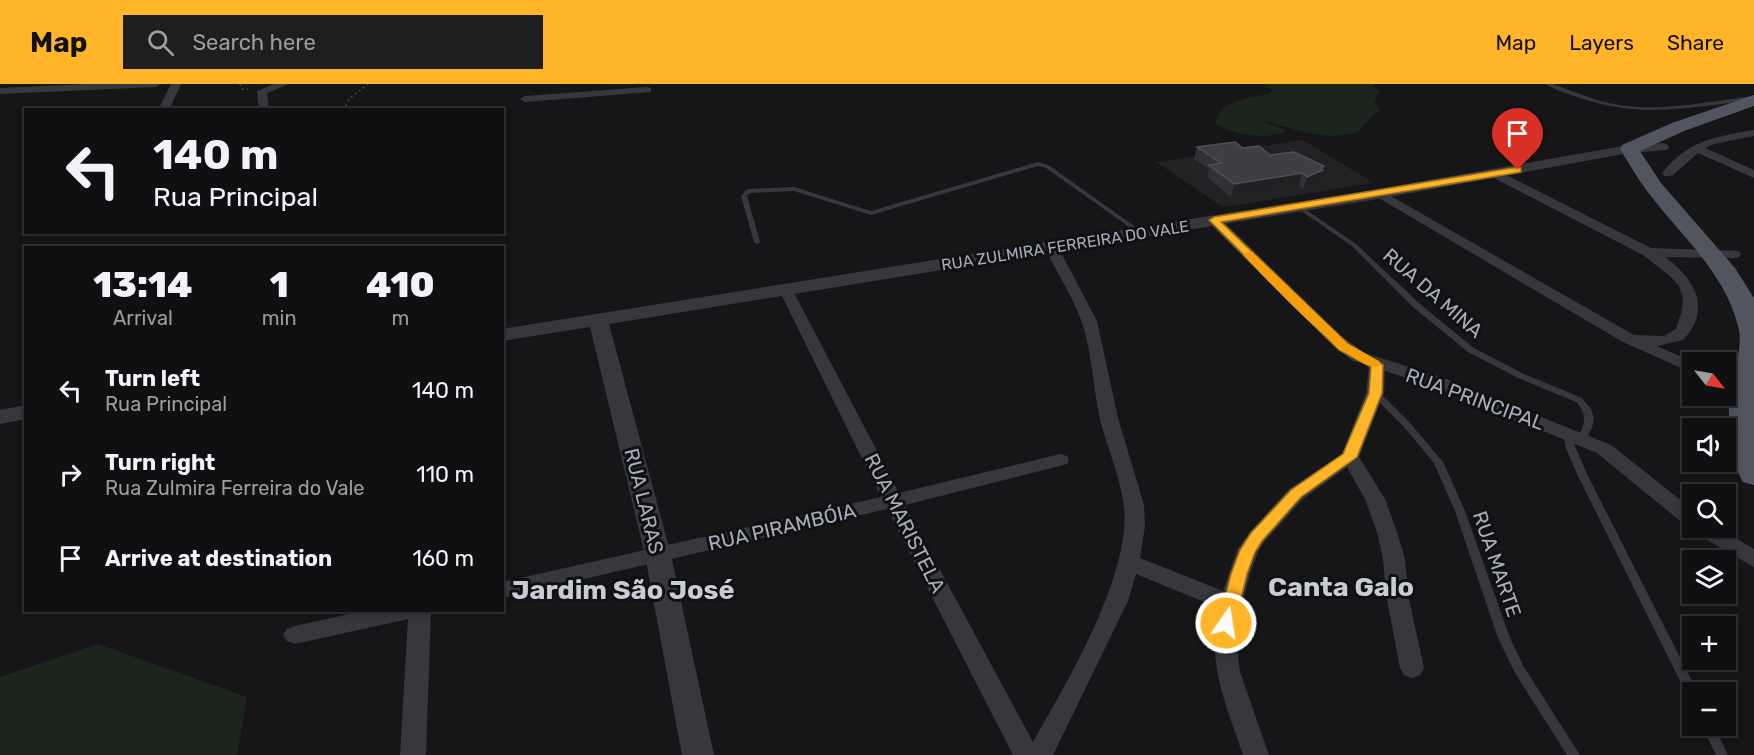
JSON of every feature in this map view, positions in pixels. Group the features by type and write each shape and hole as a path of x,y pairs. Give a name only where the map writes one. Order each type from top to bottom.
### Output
{"main road":[{"path":"1754,99 1678,127 1629,149 1654,187 1727,273 1742,298 1752,329 1750,363 1741,389 1745,428 1754,475"},
{"path":"1740,261 1679,191 1658,155 1662,147 1754,111"}],"street":[{"path":"0,91 19,87 156,84"},
{"path":"164,108 176,84"},
{"path":"264,108 262,91 284,84"},
{"path":"525,99 581,89 646,87 654,102"},
{"path":"1668,173 1698,147 1711,141 1754,133"},
{"name":"RUA ZULMIRA FERREIRA DO VALE","path":"504,336 1378,194 1629,149 1662,147"},
{"path":"1698,147 1704,153 1754,174"},
{"path":"1496,174 1648,252 1670,266 1686,284 1692,302 1683,332 1674,339 1655,342 1627,338"},
{"path":"1378,194 1627,338 1682,363"},
{"name":"RUA PRINCIPAL","path":"1214,220 1344,347 1359,357 1377,365 1438,382 1604,449 1682,512"},
{"path":"1039,755 1062,714 1117,601 1130,562 1135,526 1134,505 1109,418 1089,321 1051,247"},
{"path":"1648,252 1710,252 1740,261"},
{"name":"RUA MARISTELA","path":"786,290 1026,755"},
{"name":"RUA LARAS","path":"598,320 658,555 698,755"},
{"path":"1256,755 1228,672 1225,649 1230,603 1248,550 1257,537 1296,494 1350,457 1375,393 1377,365"},
{"path":"0,417 24,412"},
{"path":"1350,457 1375,499 1387,532 1394,559 1397,594 1412,668"},
{"name":"RUA PIRAMBÓIA","path":"504,590 893,501 1060,460"},
{"path":"1719,538 1754,559"},
{"path":"1130,562 1230,603"},
{"path":"295,635 401,612"},
{"path":"413,755 420,612"}],"lane":[{"path":"1549,84 1554,84"},
{"path":"1549,84 1594,101 1629,108 1754,99"},
{"path":"757,242 744,196 748,191 794,189 872,213 1038,164 1048,167 1141,233"},
{"name":"RUA DA MINA","path":"1299,207 1354,244 1417,306 1471,350 1521,376 1579,400 1589,411 1588,429 1576,436"},
{"name":"RUA MARTE","path":"1375,393 1407,425 1438,462 1460,511 1504,638 1519,670 1575,755"},
{"path":"1576,436 1570,446 1582,474 1686,682"},
{"path":"1713,736 1722,755"}],"path":[{"path":"344,108 350,98 368,84"}],"shaded area":[{"path":"1264,84 1372,84 1379,91 1374,102 1381,110 1359,131 1336,136 1313,134 1267,121 1267,123 1288,131 1281,134 1250,135 1230,131 1215,122 1223,108 1230,104 1271,93 1272,91"},
{"path":"1303,140 1374,183 1223,207 1156,162"},
{"path":"98,644 247,697 237,755 0,755 0,677"}],"building":[{"path":"1235,142 1243,148 1259,146 1270,155 1294,152 1324,166 1321,168 1323,170 1307,177 1302,173 1234,184 1209,165 1221,163 1197,147"}],"slow traffic":[{"path":"1249,254 1344,347 1375,364"}],"district":[{"name":"Canta Galo","path":"1341,587"},
{"name":"Jardim São José","path":"623,590"}],"route":[{"path":"1226,623 1239,574 1248,550 1257,537 1296,494 1322,474 1350,457 1375,393 1377,365 1344,347 1214,220 1518,170"}]}
